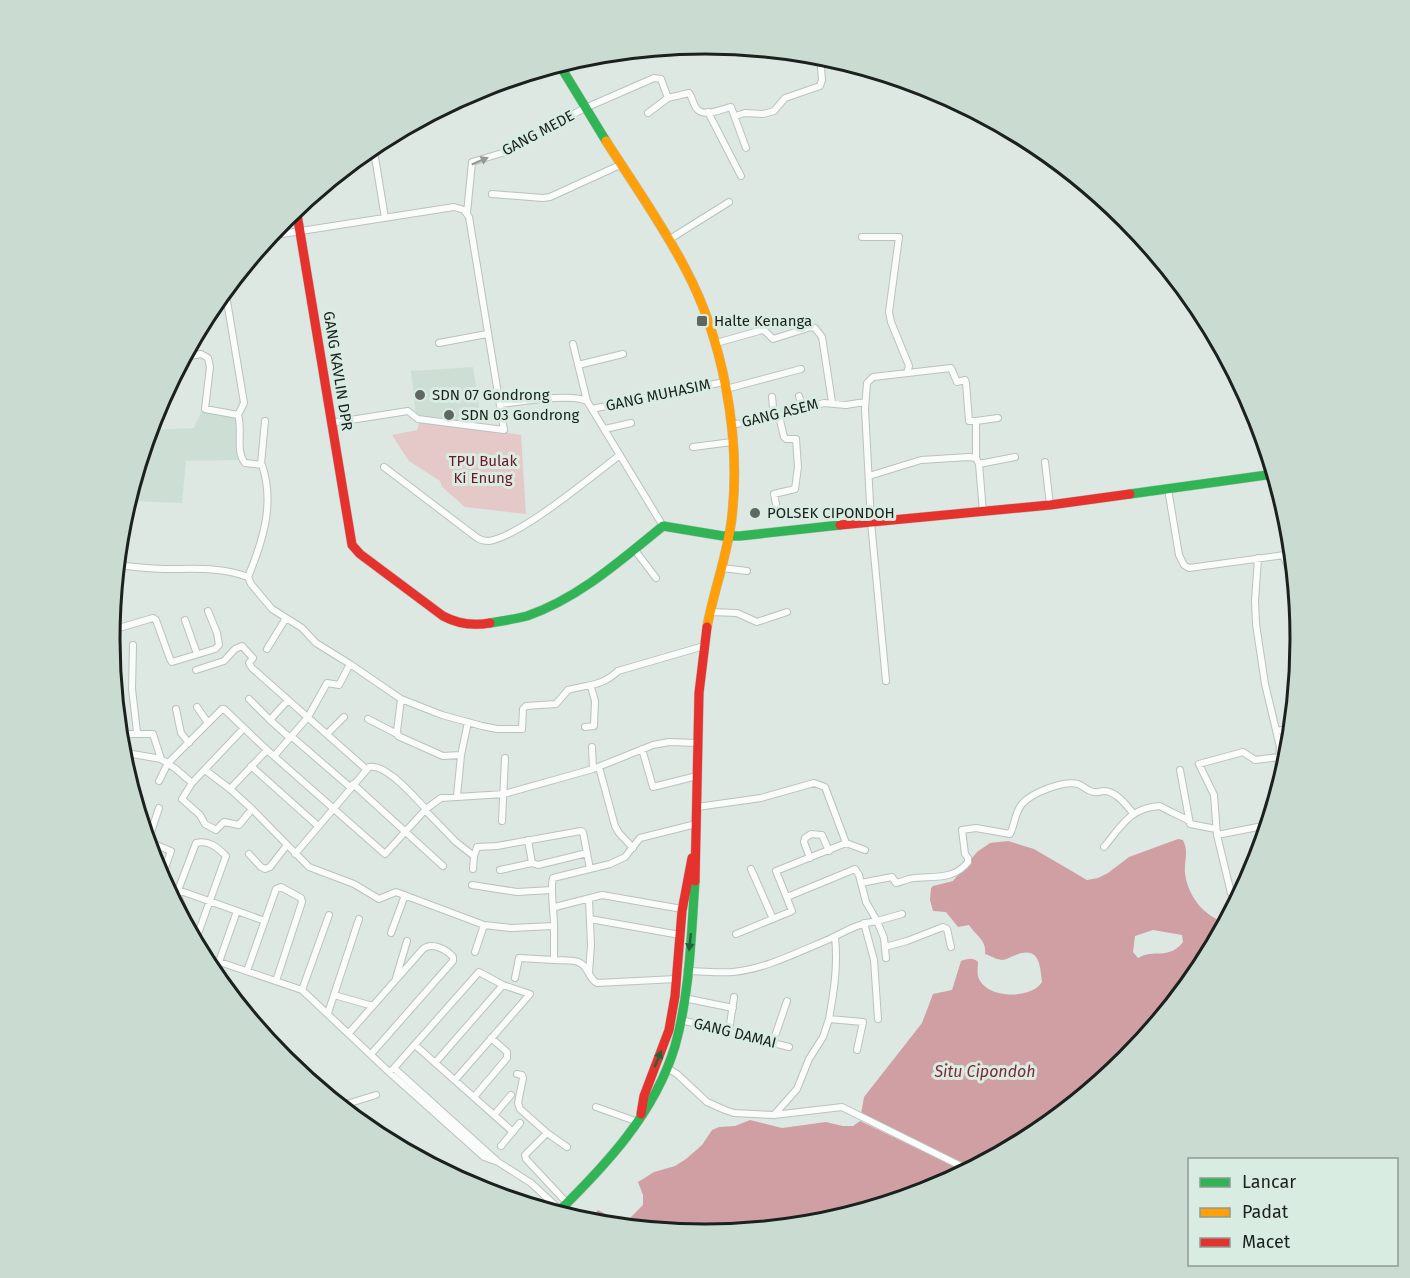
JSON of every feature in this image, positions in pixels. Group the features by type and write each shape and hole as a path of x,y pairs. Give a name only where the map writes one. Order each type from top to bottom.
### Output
{"main road":[{"path":"563,72 583,109 670,239 699,299 716,343 725,385 731,425 733,492 729,536 710,612 700,675 695,884 681,1020 667,1068 652,1100 609,1161 564,1207"},
{"name":"GANG KAVLIN DPR","path":"298,219 350,538 355,550 443,616 466,625 504,621 539,612 598,578 634,549"},
{"path":"634,549 663,526 729,536 1050,505 1266,475"},
{"path":"640,1118 644,1096 669,1030 682,909 688,871 694,851"}],"street":[{"path":"735,116 774,111 786,98 820,86 820,65"},
{"path":"583,109 657,77 661,79 668,98"},
{"path":"648,113 668,98 689,93 696,109 700,112 731,107 746,148"},
{"name":"GANG MEDE","path":"467,213 472,162 502,153 583,109"},
{"path":"708,112 739,174"},
{"path":"375,157 385,218"},
{"path":"492,194 550,197 620,165"},
{"path":"670,239 729,202"},
{"path":"283,234 454,207 467,213 504,430 418,418 408,411 332,423"},
{"path":"862,237 899,237 889,312 909,366 907,373"},
{"path":"227,302 244,403 238,415 242,460 245,463 261,464"},
{"path":"716,343 764,330 773,339 811,327 815,328 822,337 832,402"},
{"path":"439,343 487,334"},
{"path":"573,344 587,401 663,526"},
{"path":"193,355 201,354 208,358 210,367 205,409 238,415"},
{"path":"578,365 623,354"},
{"path":"886,681 868,476 865,402 867,383 870,378 951,368 957,382 965,380 969,419 976,421 998,418"},
{"name":"GANG MUHASIM","path":"592,409 801,369"},
{"path":"799,396 803,408"},
{"path":"772,397 784,437 796,439 798,467 795,489 774,494 777,509"},
{"path":"500,404 557,398 582,398 587,401"},
{"name":"GANG ASEM","path":"731,425 832,402 841,405 865,402"},
{"path":"265,421 261,464 268,494 267,517 248,576 251,584 272,609 302,628 316,643 401,699 442,715 468,722 497,729 522,729 524,707 556,704 568,690 591,687 609,679 618,671 704,646"},
{"path":"976,421 983,512"},
{"path":"605,429 631,423"},
{"path":"693,447 732,442"},
{"path":"384,467 476,537 485,541 505,535 530,521 620,455"},
{"path":"868,476 927,459 978,461 1015,457"},
{"path":"1045,462 1050,505"},
{"path":"1168,489 1179,555 1184,565 1196,568 1282,555 1285,561"},
{"path":"634,549 656,578"},
{"path":"1258,558 1256,624 1265,684 1280,747"},
{"path":"125,566 153,569 208,568 248,576"},
{"path":"722,568 747,571"},
{"path":"120,630 153,618 156,620 171,661 215,649 219,645 218,633 208,611"},
{"path":"710,612 737,613 757,622 787,612"},
{"path":"267,650 286,618"},
{"path":"185,620 197,654"},
{"path":"133,645 132,689 137,732"},
{"path":"196,670 224,661 235,649 242,646 252,655 250,665 366,769"},
{"path":"275,755 308,717 327,683 339,685 350,664"},
{"path":"585,728 594,726 595,705 591,687"},
{"path":"249,699 270,720 352,786 443,866"},
{"path":"397,734 401,699"},
{"path":"270,720 288,700"},
{"path":"197,707 208,723"},
{"path":"176,709 180,733 189,743"},
{"path":"159,781 168,763 223,709 383,854 425,810 439,799 504,794 596,768 642,749 669,742 697,743"},
{"path":"327,734 344,717"},
{"path":"368,719 443,756 461,755"},
{"path":"457,796 461,755 468,722"},
{"path":"244,728 192,783 182,799 200,815 205,824 216,830 224,822 239,825 252,809"},
{"path":"1277,730 1283,729"},
{"path":"128,733 154,735 161,759"},
{"path":"592,747 596,768 615,826 633,848"},
{"path":"642,749 653,787 697,776"},
{"path":"230,789 267,750"},
{"path":"1231,893 1217,832 1214,795 1199,764 1243,752 1255,760 1278,757"},
{"path":"131,754 161,759 192,783"},
{"path":"502,821 505,758"},
{"path":"251,766 318,826"},
{"path":"295,854 366,769 373,766 383,769 456,842 474,856"},
{"path":"205,770 252,809 295,854 316,871 354,884 379,899 392,892 405,895 484,925 554,926"},
{"path":"1180,770 1189,821"},
{"path":"697,807 754,799 814,783 819,784 825,787 846,843"},
{"path":"861,883 892,877 896,883 914,878 953,875 960,872 968,862 964,854 962,830 976,828 1010,834 1020,806 1036,792 1053,787 1078,784 1095,793 1106,791 1114,795 1133,813"},
{"path":"1104,846 1133,813 1160,806 1169,813 1179,815 1189,821 1191,825 1217,832 1259,826"},
{"path":"150,824 159,807"},
{"path":"554,960 553,878 591,869 625,857 643,836 696,824"},
{"path":"473,869 474,856 478,847 497,846 581,831 591,869"},
{"path":"810,858 804,842 805,838 811,834 822,835 829,851"},
{"path":"528,840 532,864"},
{"path":"198,931 209,901 226,856 215,845 200,842 196,843 178,890 209,901 265,921"},
{"path":"736,934 792,910 776,871 846,843 865,850"},
{"path":"249,854 261,867 266,869 286,845"},
{"path":"158,846 171,851 166,865"},
{"path":"500,870 532,864 538,866 587,853"},
{"path":"751,869 773,919"},
{"path":"787,897 856,870 866,902 877,921 886,958"},
{"path":"472,885 517,892 552,890"},
{"path":"247,971 276,889 281,887 301,897 302,902 276,981"},
{"path":"391,933 405,895"},
{"path":"555,907 590,900 595,896 609,896 682,909"},
{"path":"590,900 589,972 591,979 602,984 676,979"},
{"path":"237,911 219,962 302,990 498,1162 531,1183 557,1205"},
{"path":"687,970 725,972 742,970 786,957 835,937 864,922 902,914"},
{"path":"302,990 329,915"},
{"path":"328,1013 359,919"},
{"path":"590,919 680,935"},
{"path":"864,922 874,960 878,1019"},
{"path":"475,952 484,925"},
{"path":"885,947 943,927 947,929 951,947"},
{"path":"774,1116 796,1089 809,1059 823,1037 837,976 835,937"},
{"path":"395,981 407,941"},
{"path":"350,1033 428,946 434,946 449,953 453,960 372,1053"},
{"path":"515,978 519,958 581,962 589,972"},
{"path":"392,1070 479,972 503,985 530,994 455,1080"},
{"path":"435,1063 503,985"},
{"path":"334,994 373,1006"},
{"path":"729,1031 734,997"},
{"name":"GANG DAMAI","path":"684,998 732,1008"},
{"path":"772,1042 787,1001"},
{"path":"828,1019 863,1022 857,1050"},
{"name":"GANG DAMAI","path":"681,1020 789,1047"},
{"path":"474,1097 507,1058 507,1053 491,1038"},
{"path":"415,1045 513,1132"},
{"path":"667,1068 677,1074 706,1102 734,1113 774,1116 842,1107 960,1166"},
{"path":"517,1074 524,1078 518,1103 519,1109 567,1147"},
{"path":"349,1103 376,1095"},
{"path":"494,1115 512,1095"},
{"path":"596,1107 640,1118"},
{"path":"501,1146 520,1123"},
{"path":"547,1133 525,1155 526,1160 559,1205"}],"shaded area":[{"path":"473,367 482,425 416,418 411,371"},
{"path":"201,412 238,419 238,460 186,461 182,503 137,501 159,430 194,428"}],"green space":[{"name":"TPU Bulak Ki Enung","path":"420,420 521,435 526,514 465,507 442,487 440,481 409,461 392,435 417,430"}],"water":[{"name":"Situ Cipondoh","path":"1178,839 1183,840 1186,853 1185,873 1189,889 1198,904 1218,920 1169,995 1119,1053 1061,1103 997,1146 964,1164 861,1114 864,1097 922,1023 933,994 952,990 961,961 976,960 978,976 982,984 998,993 1028,992 1042,982 1039,963 1034,955 1024,953 1003,960 996,959 985,954 982,941 969,925 958,927 946,912 933,911 930,900 933,886 953,881 977,852 990,843 1008,841 1034,849 1087,880 1108,873 1129,857","holes":["1153,930 1182,935 1183,942 1166,953 1144,955 1138,958 1133,952 1135,936"]},
{"path":"750,1120 782,1128 826,1122 853,1126 860,1121 956,1167 893,1193 819,1213 743,1223 667,1223 629,1219 643,1205 643,1195 638,1182 654,1172 675,1166 686,1159 702,1145 712,1130 735,1126"},
{"path":"598,1210 610,1216 595,1214"}],"traffic: fast":[{"path":"564,72 606,141"},
{"path":"1130,494 1266,475"},
{"path":"490,623 527,616 582,589 663,526 723,536 740,536 840,525"},
{"path":"564,1206 627,1137 655,1094 666,1070 675,1046 684,1006 695,881"}],"traffic: slow":[{"path":"606,141 685,268 710,325 726,389 734,453 732,516 707,627"}],"traffic: jam":[{"path":"298,219 352,545 360,554 443,616 466,624 490,623"},
{"path":"840,525 1050,505 1130,494"},
{"path":"695,881 699,693 707,627"},
{"path":"641,1114 644,1096 669,1030 675,996 682,911 692,858"}],"place":[{"name":"Halte Kenanga","path":"702,321"},
{"name":"SDN 07 Gondrong","path":"420,395"},
{"name":"SDN 03 Gondrong","path":"449,415"},
{"name":"POLSEK CIPONDOH","path":"755,513"}]}
